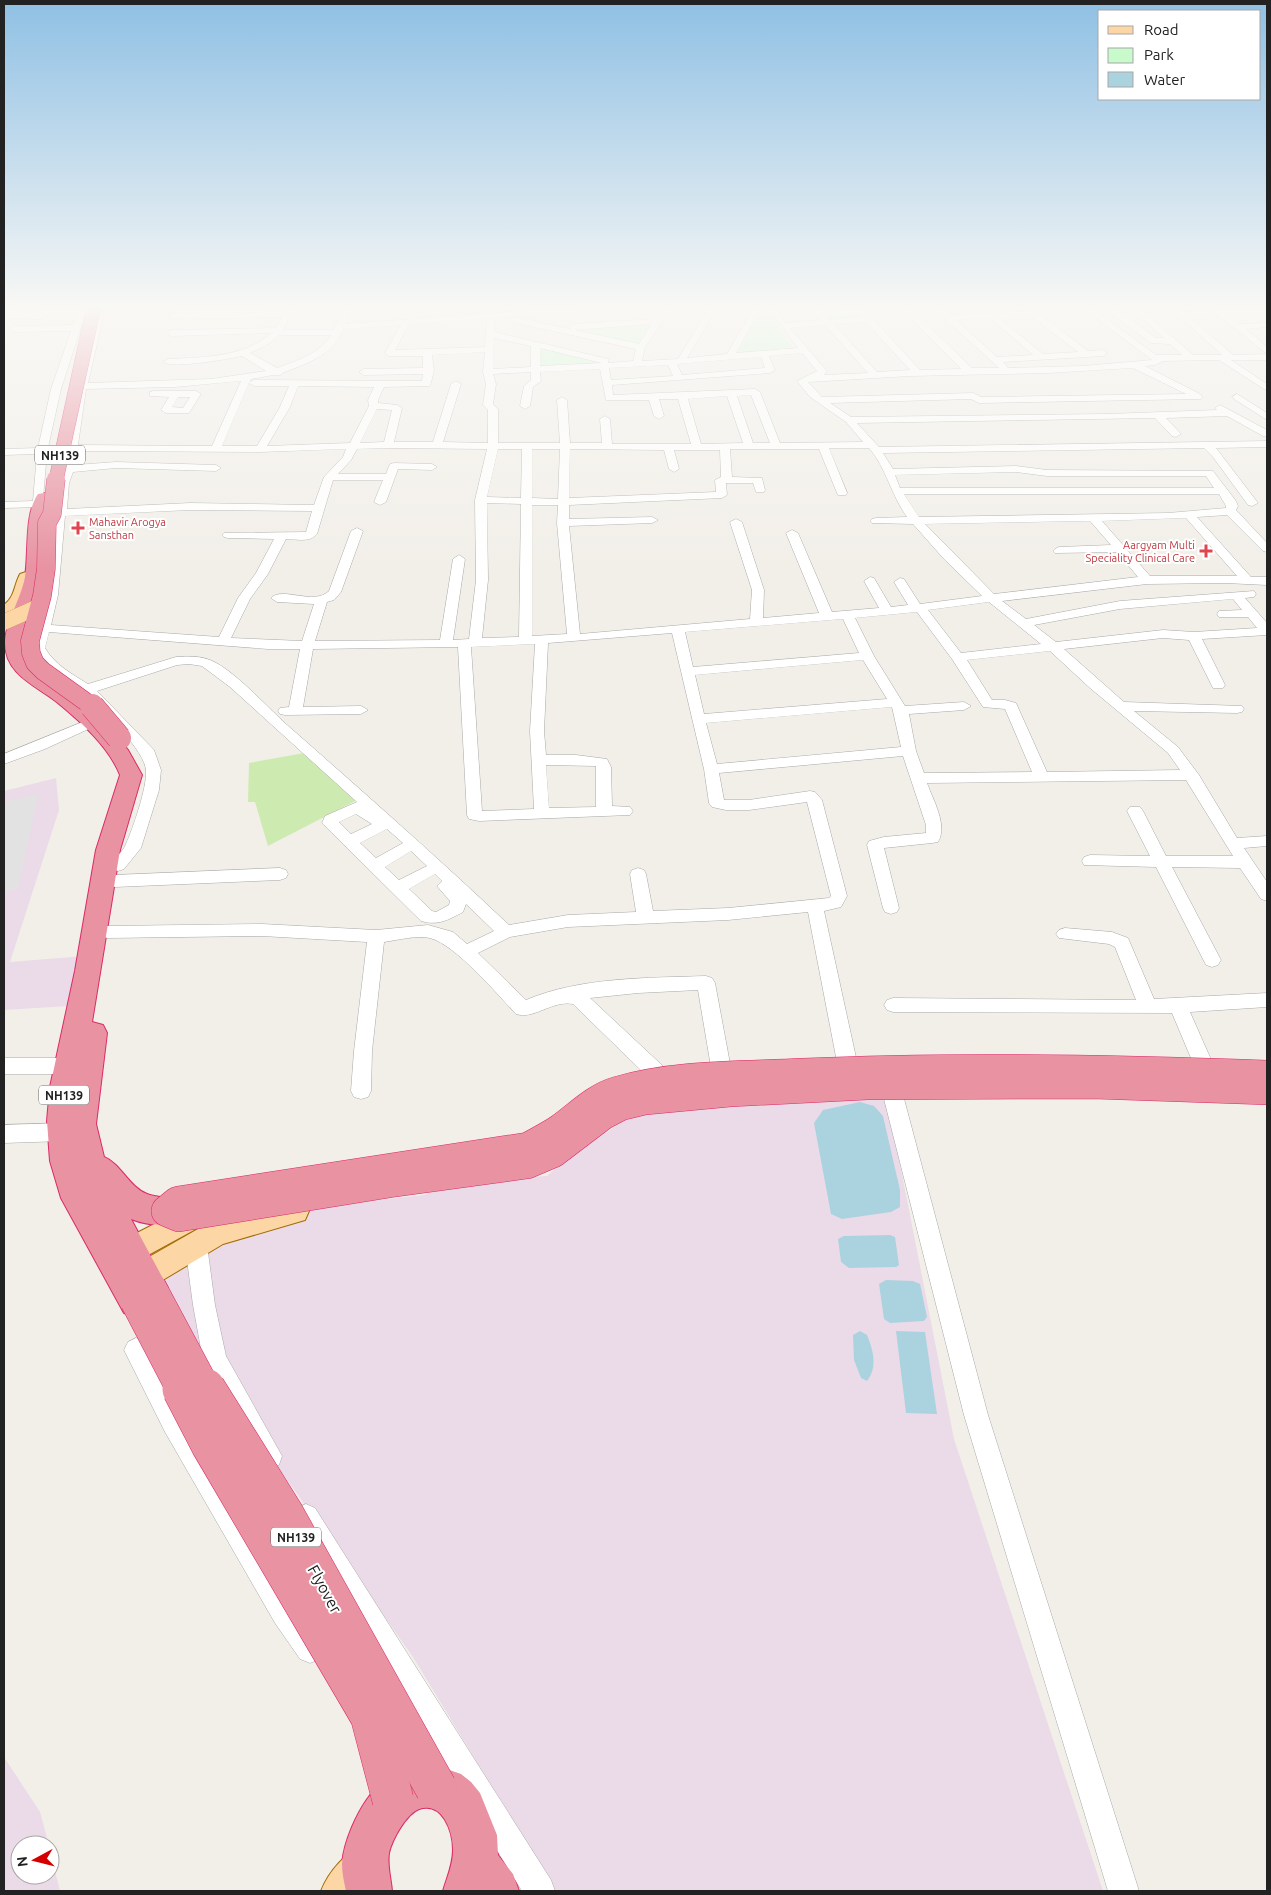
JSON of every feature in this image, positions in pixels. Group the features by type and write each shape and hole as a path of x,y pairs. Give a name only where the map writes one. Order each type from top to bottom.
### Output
{"highway":[{"name":"NH139","path":"66,393 52,446 38,521 37,549 28,601 20,620 9,628 22,668 40,684 56,692 90,722 124,758 130,767 132,775 108,850 88,971 65,1087 63,1132 78,1163"},
{"name":"NH139","path":"74,393 58,465 52,514 47,522 46,569 30,641 31,653 35,663 43,671 91,704 131,753 138,764 140,776 118,867 88,1061 81,1124 77,1198 134,1276"},
{"path":"167,1211 178,1202 528,1148 558,1130 594,1104 616,1092 646,1086 692,1081 848,1072 946,1070 1050,1069 1267,1076"},
{"path":"78,1163 140,1208 167,1211 179,1216 390,1182 527,1163 553,1152 603,1114 620,1105 645,1099 750,1090 951,1082 1093,1083 1267,1089"},
{"name":"Flyover","path":"134,1276 283,1514 436,1788"},
{"name":"Flyover","path":"134,1276 212,1444 371,1716 393,1800"},
{"path":"358,1882 373,1828 393,1800 417,1787 441,1788 462,1803 474,1829 479,1882"}],"main road":[{"path":"4,612 17,604 22,593 27,568 37,549"},
{"path":"9,628 38,607"},
{"path":"134,1276 244,1190 295,1174 520,1140 542,1129 582,1099 607,1085 635,1077 847,1062 996,1060 1267,1066"},
{"path":"134,1276 215,1234 271,1216 352,1200 531,1174 558,1163 619,1120 639,1112 670,1106 828,1096 893,1095 1101,1096 1267,1102"},
{"path":"352,1200 354,1164"}],"street":[{"path":"43,501 37,499 43,446 56,393"},
{"path":"53,404 87,393"},
{"path":"216,448 240,393"},
{"path":"260,449 285,407 290,393"},
{"path":"228,535 306,536 311,534 329,477 347,458 374,406 373,400 376,393"},
{"path":"437,444 453,393"},
{"path":"490,393 488,405 493,408 492,444 481,500 482,580 469,643 475,815 625,811"},
{"path":"525,406 528,393"},
{"path":"609,393 609,398 724,393"},
{"path":"731,393 749,447"},
{"path":"755,393 776,446"},
{"path":"812,393 849,420 874,447 889,472 897,491 916,521 992,600 1024,623 1094,684 1166,742 1191,775 1267,895"},
{"path":"819,400 1046,393"},
{"path":"1191,393 1266,432"},
{"path":"81,395 175,394"},
{"path":"81,395 74,444 64,484 58,522 52,595 38,648 42,656 88,690 149,753 153,761 154,770 151,790 133,848 118,867"},
{"path":"653,396 659,416"},
{"path":"682,396 697,447"},
{"path":"973,396 979,400 1206,401"},
{"path":"1237,397 1267,417"},
{"path":"562,400 565,447 563,523 574,638"},
{"path":"374,406 397,408 398,414 388,445"},
{"path":"849,420 1158,416 1230,413"},
{"path":"1158,416 1176,434"},
{"path":"605,419 607,447"},
{"path":"4,452 43,446 74,444 260,449 437,444 492,444 527,447 1265,446"},
{"path":"1206,445 1252,502"},
{"path":"823,446 842,492"},
{"path":"525,641 528,502 527,447"},
{"path":"668,447 674,469"},
{"path":"725,447 727,480"},
{"path":"69,469 116,465 216,468"},
{"path":"380,502 394,466 432,466"},
{"path":"889,472 1016,469 1047,473 1209,473 1223,491 1231,507 1267,549"},
{"path":"329,477 389,477"},
{"path":"481,500 563,502 722,495 720,480 758,480 760,490"},
{"path":"897,491 1223,491"},
{"path":"4,506 43,501"},
{"path":"876,521 1189,515 1252,502 1267,502"},
{"path":"61,512 124,507 318,508"},
{"path":"1189,515 1247,580"},
{"path":"1094,518 1147,580"},
{"path":"563,523 652,520"},
{"path":"736,522 758,590 756,622"},
{"path":"277,598 320,600 330,597 335,592 358,531"},
{"path":"792,532 827,616"},
{"path":"223,642 244,598 262,574 282,536"},
{"path":"1059,551 1121,548"},
{"path":"446,644 459,558"},
{"path":"9,628 42,628 223,642 307,645 446,644 574,638 887,611 992,600 1062,589 1147,580 1267,581"},
{"path":"870,581 887,611"},
{"path":"900,582 918,608 958,657 988,704 1011,706 1042,777"},
{"path":"1024,623 1120,605 1250,594"},
{"path":"1236,595 1267,631"},
{"path":"295,711 307,645 320,600"},
{"path":"1223,614 1252,613"},
{"path":"847,614 867,656 898,706 910,751 934,825 932,838 877,843 874,847 891,908"},
{"path":"466,952 506,932 568,922 813,907 835,903 839,896 812,797 807,796 778,802 722,805 717,803 711,769 678,628"},
{"path":"958,657 1054,648 1163,634 1194,636 1267,631"},
{"path":"1194,636 1218,685"},
{"path":"542,640 539,681 538,760 542,813"},
{"path":"688,672 867,656"},
{"path":"88,690 158,665 176,661 206,663 235,684 410,849 506,932"},
{"path":"698,719 898,706 964,706"},
{"path":"1122,706 1237,709"},
{"path":"264,712 361,710"},
{"path":"4,759 40,746 90,722"},
{"path":"711,769 910,751"},
{"path":"538,760 602,762 604,767 604,811"},
{"path":"919,778 1191,775"},
{"path":"353,808 361,808 381,826 410,849 429,871 459,899 457,908 438,918 432,919 427,917 330,823 331,820 353,808"},
{"path":"1135,811 1212,960"},
{"path":"349,842 381,826"},
{"path":"1233,844 1267,841"},
{"path":"374,866 410,849"},
{"path":"1090,861 1245,862"},
{"path":"118,867 280,874"},
{"path":"397,888 429,871"},
{"path":"638,874 646,918"},
{"path":"813,907 817,913 847,1062"},
{"path":"108,932 262,930 376,936 428,931 447,938 466,952 523,1009 558,996 593,990 706,983 727,1102"},
{"path":"1065,934 1112,938 1122,943 1148,1007"},
{"path":"361,1091 363,1051 376,936"},
{"path":"572,995 586,1004 658,1074 670,1106"},
{"path":"893,1005 1148,1007 1267,1000"},
{"path":"1178,1005 1203,1064"},
{"path":"4,1066 69,1066"},
{"path":"893,1095 976,1415 1124,1891"},
{"path":"4,1134 63,1132"},
{"path":"196,1245 204,1305 215,1360 287,1486 540,1891"},
{"path":"136,1350 174,1423 285,1613 342,1696 408,1678"}],"shaded area":[{"path":"56,778 59,810 10,962 84,956 69,1006 4,1010 4,791"},
{"path":"38,794 18,889 4,892 4,802"},
{"path":"887,1098 954,1439 1103,1891 555,1891 413,1657 123,1249 124,1235 209,1218 424,1195 457,1180 547,1176 569,1157 625,1120 695,1101"},
{"path":"4,1757 40,1812 46,1835 10,1835 10,1885 58,1885 60,1891 4,1891"}],"green space":[{"path":"304,753 357,800 268,846 255,802 248,802 249,763"}],"water":[{"path":"860,1102 874,1106 883,1116 900,1190 900,1207 891,1212 842,1219 831,1214 814,1123 823,1110"},
{"path":"890,1235 895,1237 899,1265 896,1267 849,1268 841,1262 838,1239 844,1236"},
{"path":"886,1280 913,1281 920,1284 927,1317 924,1321 890,1323 884,1319 879,1284"},
{"path":"860,1331 867,1335 873,1358 872,1370 867,1381 861,1378 854,1360 853,1335"},
{"path":"896,1331 925,1332 937,1414 906,1413"}],"place":[{"name":"Mahavir Arogya Sansthan","path":"78,528"},
{"name":"Aargyam Multi Speciality Clinical Care","path":"1206,551"}]}
